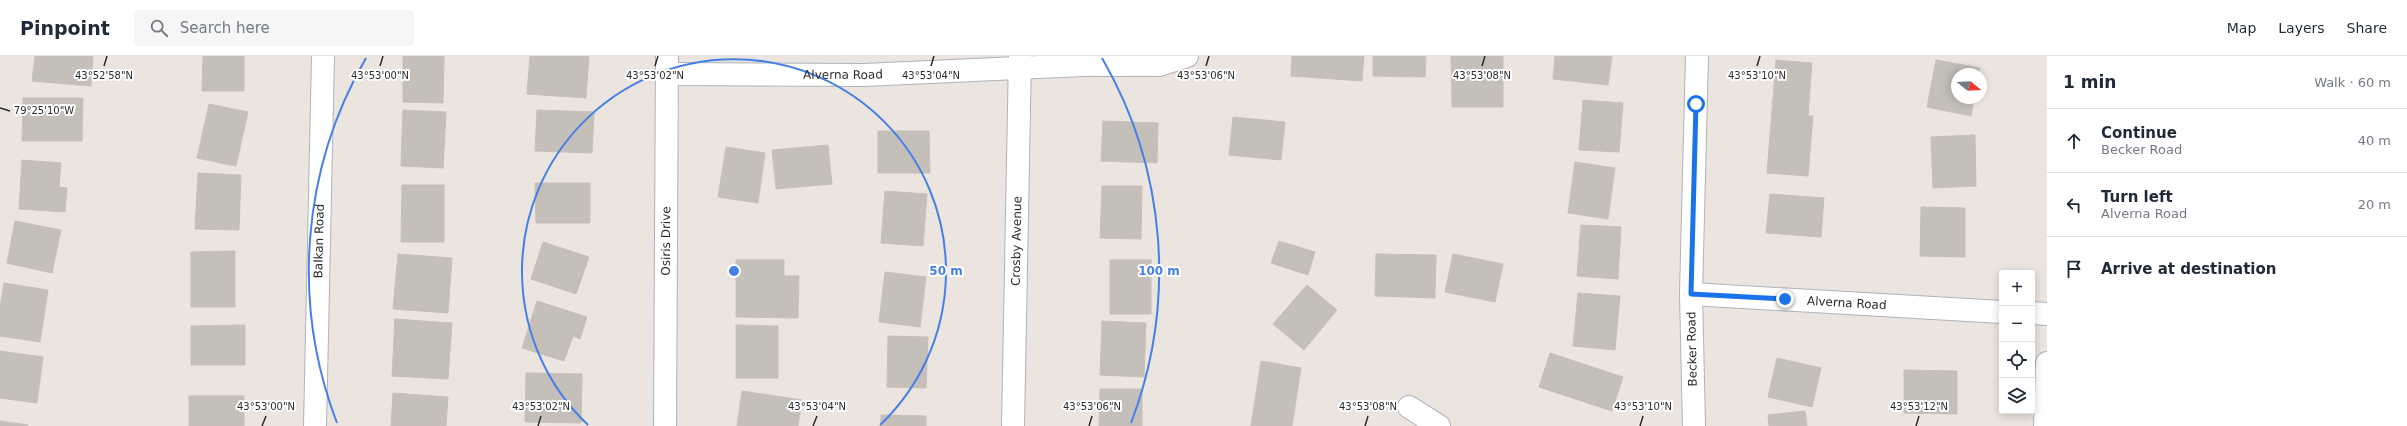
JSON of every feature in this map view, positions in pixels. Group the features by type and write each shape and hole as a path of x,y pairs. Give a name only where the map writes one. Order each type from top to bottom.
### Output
{"street":[{"name":"Balkan Road","path":"315,426 323,56"},
{"name":"Alverna Road","path":"666,65 864,75 1020,62 1159,65 1187,56"},
{"name":"Becker Road","path":"1694,426 1691,294 1697,56"},
{"name":"Crosby Avenue","path":"1013,426 1020,62"},
{"name":"Osiris Drive","path":"665,426 666,65"},
{"name":"Alverna Road","path":"1691,294 1999,312"},
{"path":"2035,313 2047,314"},
{"path":"2045,426 2047,362"},
{"path":"1410,408 1439,426"}],"building":[{"path":"35,56 93,56 91,86 32,81"},
{"path":"203,56 244,56 244,91 202,91"},
{"path":"403,56 444,56 443,103 403,102"},
{"path":"530,56 589,56 586,98 527,94"},
{"path":"1292,56 1364,56 1362,81 1291,76"},
{"path":"1373,56 1426,56 1425,77 1373,76"},
{"path":"1451,56 1503,56 1503,107 1452,107"},
{"path":"1555,56 1612,56 1608,85 1553,79"},
{"path":"1776,60 1812,63 1808,116 1813,116 1808,176 1767,173"},
{"path":"1936,60 1980,68 1951,68 1951,104 1973,104 1971,116 1927,107"},
{"path":"23,98 83,98 82,141 22,141"},
{"path":"1583,100 1623,103 1619,152 1579,150"},
{"path":"209,104 248,112 236,166 197,158"},
{"path":"403,110 446,112 443,168 401,166"},
{"path":"537,110 594,112 592,153 535,151"},
{"path":"1233,117 1285,122 1281,160 1229,155"},
{"path":"1103,121 1158,123 1157,163 1101,161"},
{"path":"878,131 929,131 930,173 878,173"},
{"path":"1975,135 1976,186 1933,188 1931,137"},
{"path":"828,145 832,184 776,189 772,150"},
{"path":"726,147 765,153 758,203 718,197"},
{"path":"22,160 61,163 59,187 67,188 65,212 19,209"},
{"path":"1575,162 1615,168 1608,219 1568,213"},
{"path":"198,173 241,175 239,230 195,229"},
{"path":"535,183 590,183 590,223 536,223"},
{"path":"402,185 444,185 444,242 401,242"},
{"path":"1102,186 1142,186 1141,239 1100,238"},
{"path":"885,191 927,194 923,246 881,243"},
{"path":"1770,194 1824,198 1821,237 1766,233"},
{"path":"1921,207 1965,208 1965,257 1920,256"},
{"path":"15,221 61,230 52,273 7,263"},
{"path":"1581,225 1621,227 1618,279 1577,276"},
{"path":"1279,241 1315,252 1308,275 1271,263"},
{"path":"543,242 589,257 576,294 531,279"},
{"path":"235,251 235,307 191,307 191,252"},
{"path":"398,254 452,258 448,313 393,309"},
{"path":"1376,254 1436,255 1435,298 1375,296"},
{"path":"1453,254 1503,264 1495,302 1445,292"},
{"path":"736,260 784,260 784,276 799,276 798,318 736,317"},
{"path":"1110,260 1151,260 1151,314 1110,314"},
{"path":"885,272 926,277 920,327 879,322"},
{"path":"4,283 48,290 40,342 0,336 0,307"},
{"path":"1307,285 1337,310 1304,350 1273,324"},
{"path":"1578,293 1620,296 1615,350 1573,346"},
{"path":"537,301 587,317 580,339 573,336 564,361 522,348"},
{"path":"395,319 452,323 448,379 392,376"},
{"path":"1102,321 1146,323 1144,377 1100,375"},
{"path":"245,325 245,365 191,365 191,326"},
{"path":"736,325 778,326 778,378 736,378"},
{"path":"888,336 928,337 926,388 887,387"},
{"path":"0,351 43,357 37,403 0,398"},
{"path":"1550,353 1623,377 1612,411 1539,387"},
{"path":"1777,358 1821,368 1812,407 1768,397"},
{"path":"1261,361 1301,368 1292,426 1251,426"},
{"path":"1904,370 1957,371 1957,414 1904,413"},
{"path":"526,373 582,374 581,423 525,422"},
{"path":"1100,389 1142,389 1142,426 1099,426"},
{"path":"742,391 802,400 798,426 737,426"},
{"path":"393,393 448,397 446,426 391,426"},
{"path":"189,396 244,396 244,426 189,426"},
{"path":"1805,411 1807,426 1769,426 1768,415"},
{"path":"881,415 926,416 926,426 881,426"},
{"path":"0,421 28,425 28,426 0,426"}],"route":[{"path":"1696,104 1691,294 1785,299"}]}
